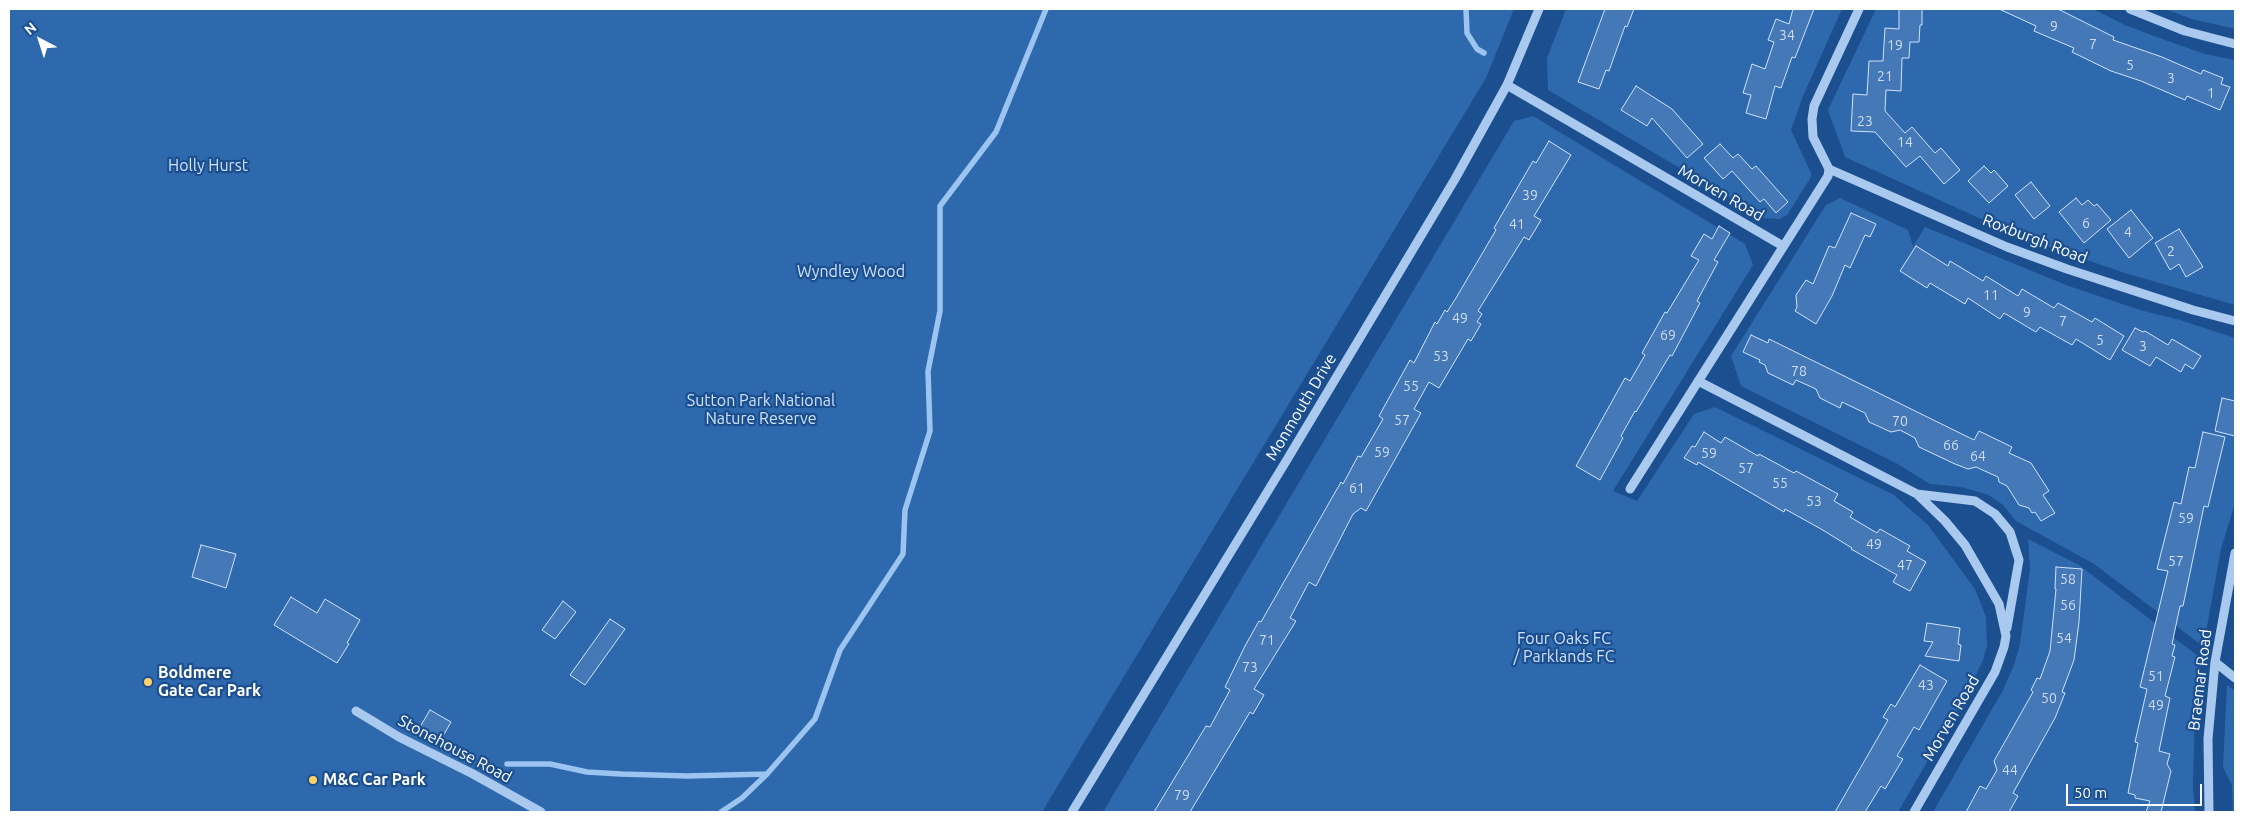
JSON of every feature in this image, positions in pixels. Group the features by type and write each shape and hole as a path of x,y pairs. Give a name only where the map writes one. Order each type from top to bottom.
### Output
{"street":[{"name":"Monmouth Drive","path":"1072,812 1477,140 1507,85 1540,9"},
{"path":"1630,489 1821,188 1829,169 1813,137 1812,119 1814,106 1859,9"},
{"path":"2130,9 2185,31 2235,44"},
{"name":"Morven Road","path":"1507,85 1783,246"},
{"name":"Roxburgh Road","path":"1829,169 2007,247 2050,263 2235,322"},
{"name":"Morven Road","path":"1698,380 1917,494 1946,521 1977,564 1999,604 2006,636"},
{"name":"Morven Road","path":"1914,812 1996,672 2006,636 2018,560 2010,532 1995,514 1975,501 1917,494"},
{"name":"Braemar Road","path":"2209,812 2208,739 2215,662 2235,553"},
{"path":"2215,662 2235,678"},
{"name":"Stonehouse Road","path":"356,711 399,737 541,812"}],"green space":[{"name":"Sutton Park National Nature Reserve","path":"9,9 1514,9 1486,78 1042,812 9,812"},
{"path":"1566,9 1842,9 1803,96 1791,130 1811,173 1811,177 1787,215 1780,219 1764,218 1548,90 1547,58"},
{"path":"1876,9 2093,9 2125,25 2165,40 2205,54 2235,60 2235,305 2125,273 2025,239 1845,157 1828,110"},
{"path":"2165,9 2235,9 2235,29 2192,19"},
{"name":"Four Oaks FC / Parklands FC","path":"1533,116 1745,244 1753,265 1613,491 1637,501 1694,414 1715,407 1894,495 1928,525 1975,589 1986,617 1987,646 1983,660 1969,690 1898,812 1103,812 1514,121"},
{"path":"1840,198 1908,230 1913,246 1925,227 2066,285 2140,310 2180,320 2235,338 2235,503 2221,549 2204,643 2200,644 2094,564 2016,521 2003,505 1989,495 1961,487 1930,484 1896,463 1741,386 1731,356 1826,205"},
{"path":"2028,539 2079,565 2202,659 2195,705 2193,786 2195,812 1933,812 2003,690 2014,665 2020,644 2030,569"},
{"path":"2227,685 2235,691 2235,812 2233,812 2232,785 2223,767"}],"building":[{"path":"1605,9 1634,9 1627,27 1625,26 1609,71 1606,70 1599,89 1578,82"},
{"path":"1793,9 1814,9 1795,58 1792,57 1781,88 1775,86 1766,119 1746,113 1751,95 1743,93 1752,64 1765,69 1774,42 1768,40 1776,19 1789,24"},
{"path":"1899,9 1922,9 1922,25 1920,25 1919,42 1910,42 1909,58 1902,58 1901,91 1886,90 1885,111 1905,133 1912,127 1935,153 1941,148 1960,170 1944,184 1920,156 1906,167 1875,132 1851,131 1853,94 1867,95 1869,61 1883,61 1885,28 1899,29"},
{"path":"1999,9 2058,9 2114,37 2113,40 2162,57 2201,74 2203,70 2223,78 2221,84 2230,87 2220,110 2187,96 2185,100 2141,81 2111,71 2072,52 2074,48 2034,31 2036,26"},
{"path":"1636,86 1672,109 1703,144 1687,158 1652,118 1647,126 1621,110"},
{"path":"1549,141 1571,155 1534,216 1541,220 1529,240 1524,237 1478,311 1482,314 1477,322 1481,324 1471,341 1468,339 1439,388 1429,382 1414,409 1421,413 1366,511 1361,508 1353,514 1316,586 1309,582 1290,618 1296,621 1254,689 1264,695 1253,714 1250,712 1190,812 1154,812 1206,726 1210,727 1230,690 1225,687 1245,646 1259,621 1261,622 1341,482 1343,484 1358,456 1361,457 1383,419 1379,416 1410,360 1414,363 1435,322 1437,324 1445,310 1447,312 1456,298 1496,230 1494,228 1533,161 1536,163"},
{"path":"1720,144 1733,158 1738,154 1752,169 1756,166 1788,202 1776,213 1764,199 1760,202 1732,171 1723,179 1704,158"},
{"path":"1984,166 1991,173 1994,170 2008,186 1989,203 1968,181"},
{"path":"2031,182 2050,206 2034,219 2015,195"},
{"path":"2076,198 2082,205 2088,200 2094,206 2097,204 2111,220 2084,243 2059,212"},
{"path":"2131,210 2153,238 2129,258 2107,229"},
{"path":"1851,213 1876,224 1870,237 1865,235 1850,268 1845,265 1832,296 1816,324 1795,311 1797,307 1796,295 1806,280 1813,284 1829,246 1835,248"},
{"path":"1719,226 1730,233 1714,260 1718,262 1697,301 1700,303 1672,356 1670,355 1635,411 1621,436 1623,438 1600,480 1576,466 1625,378 1630,381 1645,355 1642,353 1665,312 1667,313 1699,260 1691,256 1704,234 1712,239"},
{"path":"2179,229 2203,267 2186,277 2179,264 2170,270 2155,243"},
{"path":"1916,246 1948,266 1950,261 1983,281 1986,276 2018,296 2022,289 2054,308 2058,303 2092,322 2095,318 2124,336 2110,360 2076,339 2072,345 2040,327 2036,332 2004,313 2000,319 1968,298 1965,304 1930,283 1927,288 1900,271"},
{"path":"2135,328 2143,332 2145,331 2168,345 2172,339 2201,356 2193,369 2185,364 2181,372 2156,357 2150,366 2122,350"},
{"path":"1751,335 1768,343 1769,339 1974,440 1979,431 2012,447 2009,453 2031,463 2049,491 2043,495 2055,513 2041,521 2035,512 2032,513 2029,508 2019,505 2007,486 1999,482 1998,477 1976,467 1968,469 1955,464 1919,447 1915,438 1900,430 1891,432 1869,422 1865,413 1842,402 1840,408 1820,398 1816,389 1796,380 1793,385 1768,373 1765,365 1759,362 1760,360 1743,352"},
{"path":"2222,398 2235,401 2235,436 2215,431"},
{"path":"1704,432 1721,443 1725,437 1758,456 1759,454 1794,473 1796,471 1838,494 1834,501 1853,512 1850,517 1877,533 1880,529 1910,546 1907,551 1926,562 1910,591 1893,582 1897,575 1851,549 1821,529 1785,509 1784,512 1698,462 1697,465 1684,458 1692,446 1695,447"},
{"path":"2203,432 2225,437 2208,507 2204,506 2183,606 2180,606 2172,644 2175,645 2172,656 2175,657 2165,696 2170,698 2159,751 2170,754 2167,764 2171,771 2161,812 2146,812 2150,801 2135,798 2135,795 2128,793 2138,743 2135,742 2147,689 2140,687 2168,571 2157,569 2174,502 2181,504 2189,467 2195,468"},
{"path":"201,545 236,554 226,588 192,577"},
{"path":"2056,567 2082,569 2079,622 2074,660 2062,692 2065,693 2055,718 2013,793 2018,796 2009,812 1966,812 1980,786 1986,789 1997,770 1994,761 2033,692 2031,690 2037,678 2040,679 2050,651 2056,589"},
{"path":"291,597 317,613 325,599 360,620 347,643 349,644 337,663 274,625"},
{"path":"563,601 576,612 555,639 542,630"},
{"path":"610,619 625,629 585,685 570,675"},
{"path":"1927,623 1960,628 1958,644 1961,645 1959,661 1925,656 1933,642 1924,641"},
{"path":"1920,665 1947,681 1919,730 1914,727 1897,756 1903,759 1885,789 1881,786 1865,812 1835,812 1888,720 1883,717 1891,704 1895,707"},
{"path":"430,710 451,722 438,745 417,732"}],"waterway":[{"path":"507,764 550,764 587,772 621,774 687,776 767,774 815,719 840,650 903,554 905,510 930,431 928,371 940,311 940,206 996,132 1046,9"},
{"path":"1466,9 1467,33 1477,49 1484,53"},
{"path":"721,812 742,798 767,774"}],"place":[{"name":"Boldmere Gate Car Park","path":"148,682"},
{"name":"M&C Car Park","path":"313,780"}],"park label":[{"name":"Holly Hurst","path":"208,166"},
{"name":"Wyndley Wood","path":"851,272"}]}
